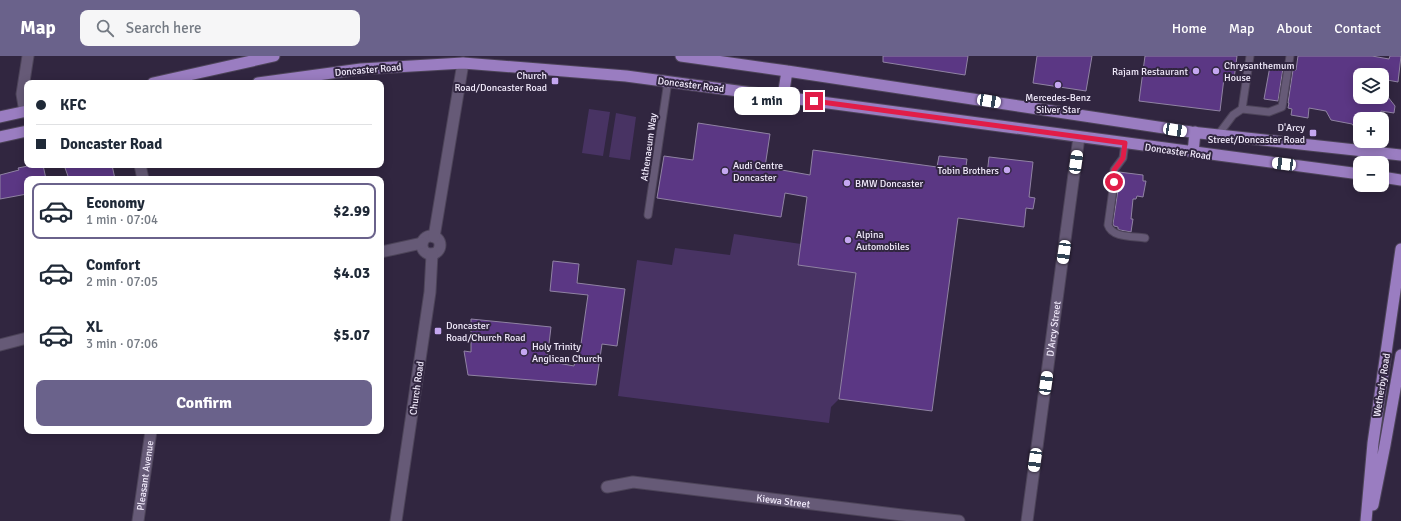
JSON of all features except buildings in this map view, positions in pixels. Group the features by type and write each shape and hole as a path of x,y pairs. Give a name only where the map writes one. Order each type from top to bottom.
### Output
{"main road":[{"path":"166,80 274,56"},
{"name":"Doncaster Road","path":"681,56 1195,132 1401,155"},
{"name":"Doncaster Road","path":"279,80 361,68 464,60 668,81 1193,153 1353,173"},
{"path":"783,96 787,71"},
{"path":"0,117 24,111"},
{"path":"0,137 24,132"},
{"path":"1193,153 1195,132"},
{"path":"1389,178 1401,180"},
{"name":"Wetherby Road","path":"1368,521 1373,443 1401,249"},
{"name":"Wetherby Road","path":"1368,521 1385,445 1401,355"}],"street":[{"path":"24,80 28,56"},
{"path":"434,237 464,60"},
{"path":"24,81 22,94 24,102"},
{"name":"D'Arcy Street","path":"1027,521 1079,137"},
{"path":"384,251 422,243 426,238 434,237 439,240 440,248 437,252 432,254 425,252 422,247 422,243"},
{"name":"Church Road","path":"396,521 430,292 432,254"},
{"path":"0,345 24,339"},
{"name":"Pleasant Avenue","path":"138,521 152,434"},
{"name":"Kiewa Street","path":"607,487 633,482 902,518 959,521"}],"lane":[{"path":"1242,109 1250,56"},
{"path":"1218,135 1233,115 1242,109 1269,112 1282,107 1290,56"},
{"name":"Athenaeum Way","path":"648,215 668,81"},
{"path":"1125,143 1123,158 1114,170 1114,182 1108,225 1114,233 1145,238"}],"shaded area":[{"path":"589,109 610,112 603,156 582,153"},
{"path":"616,113 636,117 630,160 609,157"},
{"path":"734,234 801,244 798,265 856,273 839,399 831,407 829,423 618,396 637,260 672,265 675,248 730,255"}],"place":[{"name":"Rajam Restaurant","path":"1196,71"},
{"name":"Chrysanthemum House","path":"1216,71"},
{"name":"Church Road/Doncaster Road","path":"555,81"},
{"name":"Mercedes-Benz Silver Star","path":"1058,85"},
{"name":"D'Arcy Street/Doncaster Road","path":"1313,133"},
{"name":"Tobin Brothers","path":"1007,170"},
{"name":"Audi Centre Doncaster","path":"725,171"},
{"name":"BMW Doncaster","path":"847,183"},
{"name":"Alpina Automobiles","path":"848,240"},
{"name":"Doncaster Road/Church Road","path":"438,331"},
{"name":"Holy Trinity Anglican Church","path":"524,352"}],"route":[{"path":"814,101 1125,143 1123,158 1114,170 1114,182"}]}
